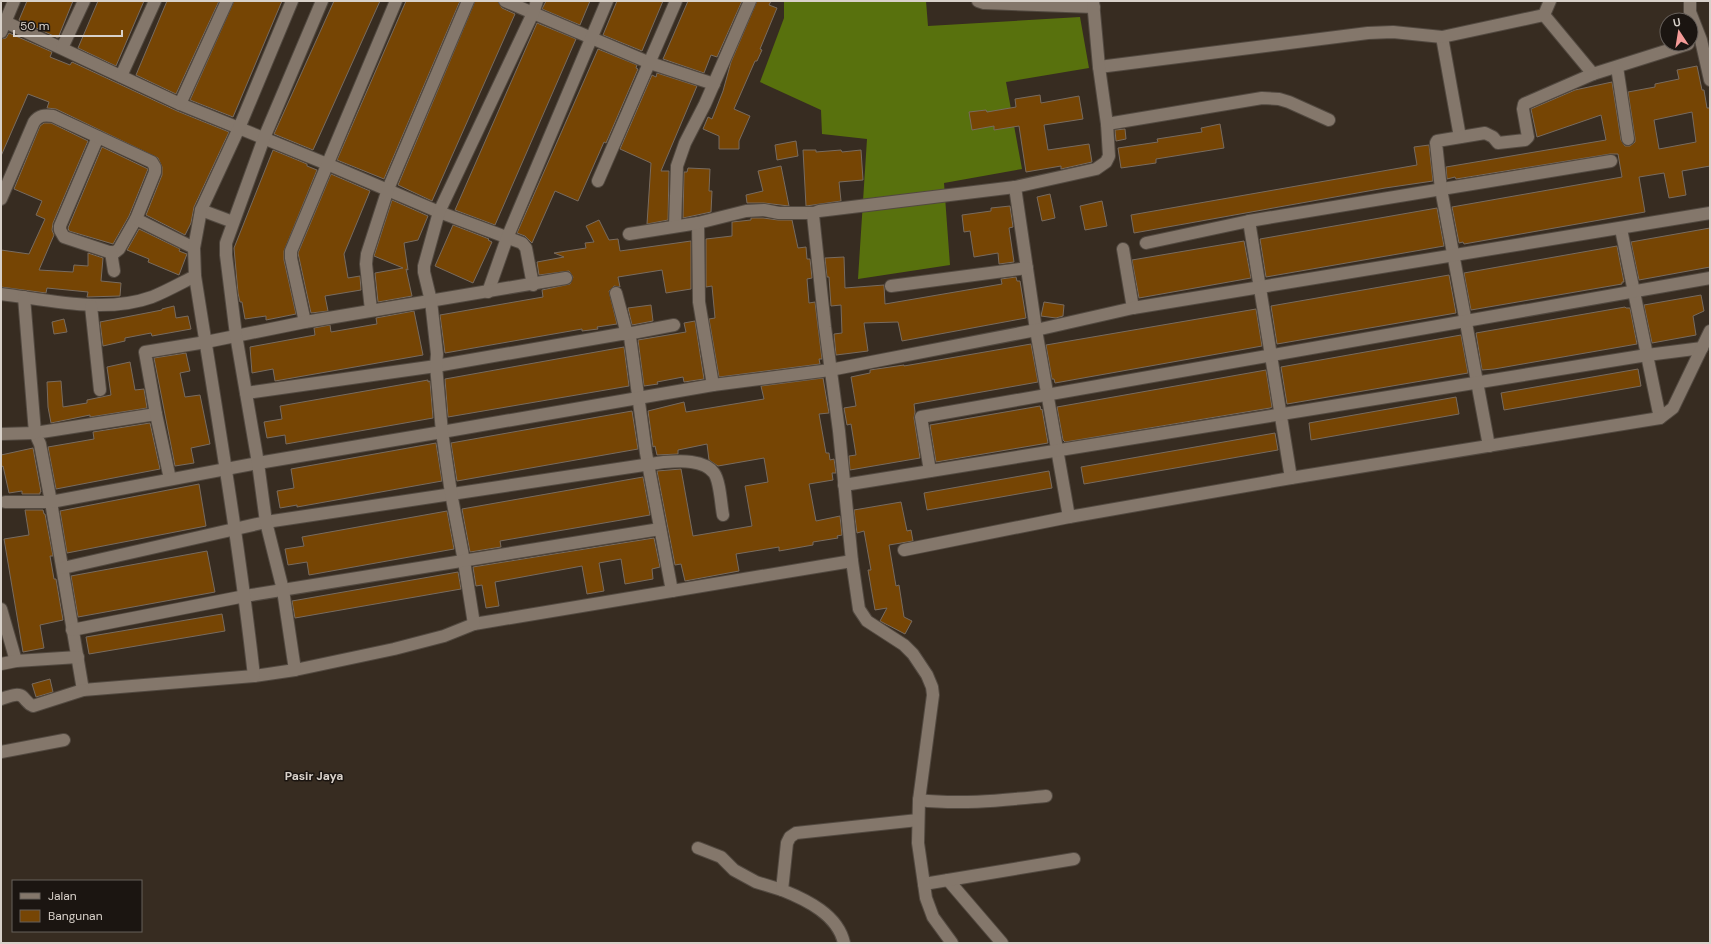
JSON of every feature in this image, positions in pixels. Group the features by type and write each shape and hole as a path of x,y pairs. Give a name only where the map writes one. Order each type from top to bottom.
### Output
{"street":[{"path":"14,1 2,25 62,48 180,104 439,212 525,245 533,285"},
{"path":"62,48 84,1"},
{"path":"121,76 155,1"},
{"path":"180,104 227,1"},
{"path":"254,676 245,596 227,469 195,276 194,248 202,210 239,128 292,1"},
{"path":"295,670 283,590 266,522 258,463 236,335 226,255 226,243 232,222 264,138 322,1"},
{"path":"305,322 291,255 327,164 396,1"},
{"path":"371,310 366,254 388,190 468,1"},
{"path":"505,1 650,63 714,84"},
{"path":"474,624 442,432 436,366 437,354 431,301 424,266 439,212 537,1"},
{"path":"488,292 507,238 607,1"},
{"path":"598,181 676,1"},
{"path":"675,226 677,166 685,143 714,84 750,1"},
{"path":"629,234 698,223 746,211 764,210 779,213 814,212 1015,187 1096,169 1106,162 1108,156 1107,124 1099,67 1094,4 984,3 978,1"},
{"path":"1544,15 1550,1"},
{"path":"1690,1 1690,12"},
{"path":"1099,67 1368,33 1393,32 1442,37 1544,15"},
{"path":"1544,15 1593,74"},
{"path":"1442,37 1460,137"},
{"path":"1699,44 1710,80"},
{"path":"1489,446 1476,384 1466,321 1441,189 1436,142 1485,133 1493,137 1498,143 1525,140 1528,137 1522,109 1524,104 1593,74 1664,52"},
{"path":"1617,67 1628,139"},
{"path":"1107,124 1262,98 1279,99 1289,102 1329,120"},
{"path":"1,199 34,122 42,116 53,116 152,162 155,167 155,172 136,219 119,249 114,253 64,237 60,230 60,226 98,138"},
{"path":"1146,243 1249,221 1611,161"},
{"path":"1015,187 1036,330 1068,517"},
{"path":"202,210 232,222"},
{"path":"814,212 813,217 852,561 861,614 874,627 904,645 913,654 927,675 932,687 933,695 919,800 918,843 926,898 934,917 952,943"},
{"path":"5,502 51,502 258,463 713,385 830,370 1036,330 1133,308 1710,213"},
{"path":"136,219 194,248"},
{"path":"1249,221 1291,478"},
{"path":"698,223 699,302 713,385"},
{"path":"1621,228 1660,418"},
{"path":"1123,249 1133,308"},
{"path":"111,252 114,271"},
{"path":"891,286 1027,268"},
{"path":"1,294 91,306 128,303 152,297 195,276"},
{"path":"170,479 145,352 206,342 371,310 533,285 566,278"},
{"path":"930,471 920,417 1710,278"},
{"path":"616,293 627,334 630,337 648,464 672,591"},
{"path":"24,296 35,433 40,444 64,568 72,630 83,690"},
{"path":"91,306 100,390"},
{"path":"246,392 436,366 674,325"},
{"path":"904,550 1068,517 1291,478 1660,418 1673,408 1710,331"},
{"path":"844,485 1648,355 1702,348"},
{"path":"1,434 35,433 156,414"},
{"path":"64,568 266,522 648,464 681,461 708,467 715,474 723,515"},
{"path":"72,630 245,596 464,562 660,529"},
{"path":"1,699 18,695 22,696 29,704 33,706 83,690 254,676 295,670 394,649 444,636 474,624 852,561"},
{"path":"1,609 16,661"},
{"path":"1,664 16,661 78,657"},
{"path":"1,752 64,740"},
{"path":"919,800 958,803 1046,796"},
{"path":"782,890 787,843 790,837 796,833 918,820"},
{"path":"698,848 721,857 734,870 756,882 800,897 832,920 842,935 844,943"},
{"path":"924,884 1074,858"},
{"path":"948,880 1002,943"}],"green space":[{"path":"784,1 926,1 928,26 1080,17 1089,68 1006,82 1022,169 944,183 950,265 858,279 867,139 822,134 821,110 760,82 784,18"}],"building":[{"path":"27,1 73,1 58,38 19,20"},
{"path":"98,1 144,1 116,66 78,48"},
{"path":"167,1 219,1 176,94 136,75"},
{"path":"234,1 282,1 233,117 190,100"},
{"path":"334,1 380,1 313,150 274,134"},
{"path":"406,1 460,1 384,179 337,160"},
{"path":"475,1 498,1 502,8 515,14 432,201 398,185"},
{"path":"546,1 590,1 580,25 542,9"},
{"path":"617,1 663,1 642,51 603,35"},
{"path":"688,1 742,1 717,57 711,55 704,73 663,59"},
{"path":"757,1 771,1 769,5 777,8 760,49 762,50 757,61 755,61 734,109 750,116 739,141 739,149 719,149 719,136 703,129 708,117 712,119 723,91 731,62"},
{"path":"537,23 576,39 495,225 455,210"},
{"path":"9,33 52,52 50,57 70,65 72,62 177,111 229,132 194,207 191,223 185,235 146,215 162,175 162,167 158,158 56,109 47,108 49,102 28,94 1,156 1,39 6,38"},
{"path":"598,49 637,65 636,68 638,69 606,143 604,142 578,201 555,191 532,243 525,236 517,233"},
{"path":"1697,66 1702,90 1704,90 1707,108 1710,108 1710,166 1682,171 1686,195 1669,198 1664,173 1639,177 1645,212 1464,244 1463,242 1459,243 1452,207 1622,177 1618,154 1610,154 1456,179 1455,177 1447,179 1446,167 1606,140 1601,115 1537,137 1531,109 1575,90 1612,82 1621,140 1625,146 1630,146 1635,142 1635,138 1628,92 1655,87 1655,84 1679,79 1677,70","holes":["1692,112 1696,142 1659,149 1654,120"]},
{"path":"657,73 697,86 661,171 669,171 668,220 647,224 651,163 620,149 652,75 656,77"},
{"path":"1040,95 1041,103 1079,96 1083,119 1044,125 1048,150 1089,144 1092,162 1061,169 1061,166 1026,172 1019,126 994,130 994,126 972,130 969,112 986,110 987,112 1016,107 1015,99"},
{"path":"44,123 51,123 88,141 53,223 52,230 54,235 39,270 73,272 74,265 88,266 88,253 103,258 101,281 121,283 120,296 87,297 88,292 47,288 46,293 1,287 1,250 29,254 45,219 36,215 42,201 14,189 40,126"},
{"path":"1220,124 1224,148 1156,159 1156,163 1121,168 1118,148 1158,142 1157,139 1202,132 1201,128"},
{"path":"1125,129 1126,139 1116,141 1115,130"},
{"path":"796,141 798,156 777,160 775,145"},
{"path":"1429,145 1433,181 1385,188 1134,233 1131,215 1417,165 1414,147"},
{"path":"102,147 148,169 129,216 113,244 69,231 68,228"},
{"path":"273,150 307,164 307,166 317,170 284,251 284,260 296,314 266,320 266,316 245,319 242,302 240,302 238,293 234,248"},
{"path":"803,150 816,150 816,152 841,150 842,152 861,150 863,180 839,182 841,201 806,206"},
{"path":"781,166 789,206 764,203 747,203 746,195 763,191 758,171"},
{"path":"688,168 710,169 709,191 712,191 711,212 683,218 684,172 687,172"},
{"path":"331,174 370,191 344,254 348,278 360,276 361,290 325,296 328,311 311,313 298,253"},
{"path":"1050,194 1055,218 1042,221 1037,197"},
{"path":"392,200 428,216 418,240 404,243 408,270 406,269 412,296 378,302 375,273 403,268 374,256"},
{"path":"1102,201 1107,226 1085,230 1080,206"},
{"path":"1010,206 1013,227 1009,228 1014,262 999,264 998,253 974,257 970,231 964,232 962,215 991,211 991,208"},
{"path":"1437,208 1444,246 1266,277 1260,239"},
{"path":"751,218 792,220 798,248 806,247 807,259 810,259 812,278 807,279 809,303 815,302 822,359 819,359 820,364 719,377 709,319 715,318 712,286 706,287 706,239 732,236 732,222 751,220"},
{"path":"599,220 609,240 618,239 620,251 691,241 691,289 666,293 662,270 618,277 620,287 614,286 609,291 617,324 597,327 598,329 582,331 582,329 445,353 440,315 543,297 542,290 570,284 573,277 569,271 539,275 537,262 564,257 554,253 586,248 585,243 594,242 586,226"},
{"path":"453,225 489,239 488,240 492,242 473,283 435,266"},
{"path":"1710,228 1710,267 1639,280 1631,242"},
{"path":"139,229 180,249 179,251 187,254 179,275 148,262 149,259 127,250"},
{"path":"1244,241 1251,278 1139,298 1132,260"},
{"path":"1617,246 1624,282 1622,282 1622,284 1471,310 1464,273"},
{"path":"844,257 845,288 884,285 885,304 1002,284 1001,279 1016,277 1017,281 1020,281 1026,318 902,341 898,322 864,323 868,351 836,355 834,334 842,333 841,305 831,306 829,277 827,277 825,258"},
{"path":"1449,275 1456,313 1277,344 1271,306"},
{"path":"1701,295 1704,311 1693,316 1696,335 1652,343 1644,305"},
{"path":"1044,302 1064,305 1063,316 1056,318 1041,316"},
{"path":"651,305 653,321 632,325 628,308"},
{"path":"174,306 176,318 188,316 191,329 152,336 151,333 125,338 125,341 103,346 100,322 162,310"},
{"path":"1625,307 1630,308 1637,344 1482,370 1476,333"},
{"path":"1256,309 1262,346 1055,383 1054,379 1052,379 1046,345"},
{"path":"414,311 423,355 275,381 273,369 252,373 250,347 315,335 314,328 330,325 331,332 377,324 376,318"},
{"path":"64,319 67,332 54,334 52,322"},
{"path":"695,321 704,379 684,382 683,377 644,386 638,340 686,332 684,323"},
{"path":"1461,335 1468,373 1287,404 1281,367"},
{"path":"1031,344 1038,382 914,404 914,418 920,458 850,470 849,456 856,455 851,424 847,425 844,408 856,406 851,377 870,373 870,370 904,366"},
{"path":"624,347 629,386 448,417 445,379"},
{"path":"186,353 190,371 180,373 185,397 200,395 210,444 191,448 194,463 175,466 154,358"},
{"path":"130,362 135,390 144,389 147,408 90,417 90,415 51,423 48,407 47,382 61,381 63,407 87,403 87,400 111,395 107,367"},
{"path":"1638,369 1641,386 1504,410 1501,393"},
{"path":"1266,370 1272,407 1270,408 1065,442 1063,440 1057,407"},
{"path":"823,378 829,413 819,414 826,453 829,453 830,460 834,459 836,473 832,473 833,480 809,484 816,521 840,516 842,535 837,536 838,538 813,542 813,545 779,551 779,547 736,554 739,571 685,581 681,564 675,565 657,471 681,469 693,536 752,526 745,486 768,482 764,458 718,466 709,460 707,444 678,450 678,454 657,455 655,446 653,447 648,411 684,402 686,412 764,399 761,386"},
{"path":"428,380 428,382 430,381 433,418 286,444 285,435 267,438 264,422 282,419 280,406"},
{"path":"1456,397 1459,414 1311,440 1309,423"},
{"path":"1040,406 1041,410 1042,409 1048,443 936,462 930,425"},
{"path":"632,411 638,449 457,481 451,443"},
{"path":"150,423 160,469 56,489 48,447 94,439 93,432"},
{"path":"1275,433 1278,450 1084,484 1081,467"},
{"path":"436,443 442,481 297,507 297,505 280,508 277,491 294,488 291,469"},
{"path":"33,448 41,492 40,494 22,494 22,491 9,493 3,466 1,467 1,455"},
{"path":"1049,471 1052,488 927,510 924,493"},
{"path":"643,477 650,515 500,541 501,547 470,552 462,509"},
{"path":"199,484 206,526 67,553 60,511"},
{"path":"901,502 907,531 911,530 913,541 889,545 896,586 899,585 904,617 912,621 905,634 880,621 887,608 875,610 868,570 871,570 864,531 857,533 854,510"},
{"path":"25,510 43,510 45,514 53,556 50,556 54,579 56,579 63,620 40,625 44,648 23,652 4,539 29,535"},
{"path":"447,511 454,549 309,575 307,562 288,565 285,549 304,546 302,537"},
{"path":"654,538 660,567 652,569 653,579 625,584 621,559 599,563 604,591 587,594 582,566 495,582 499,606 486,608 482,585 476,586 473,567"},
{"path":"207,551 215,592 78,617 71,576"},
{"path":"458,572 461,589 295,618 292,601"},
{"path":"222,614 225,631 89,654 86,637"},
{"path":"50,679 53,692 36,697 32,684"}],"district":[{"name":"Pasir Jaya","path":"314,776"}]}
